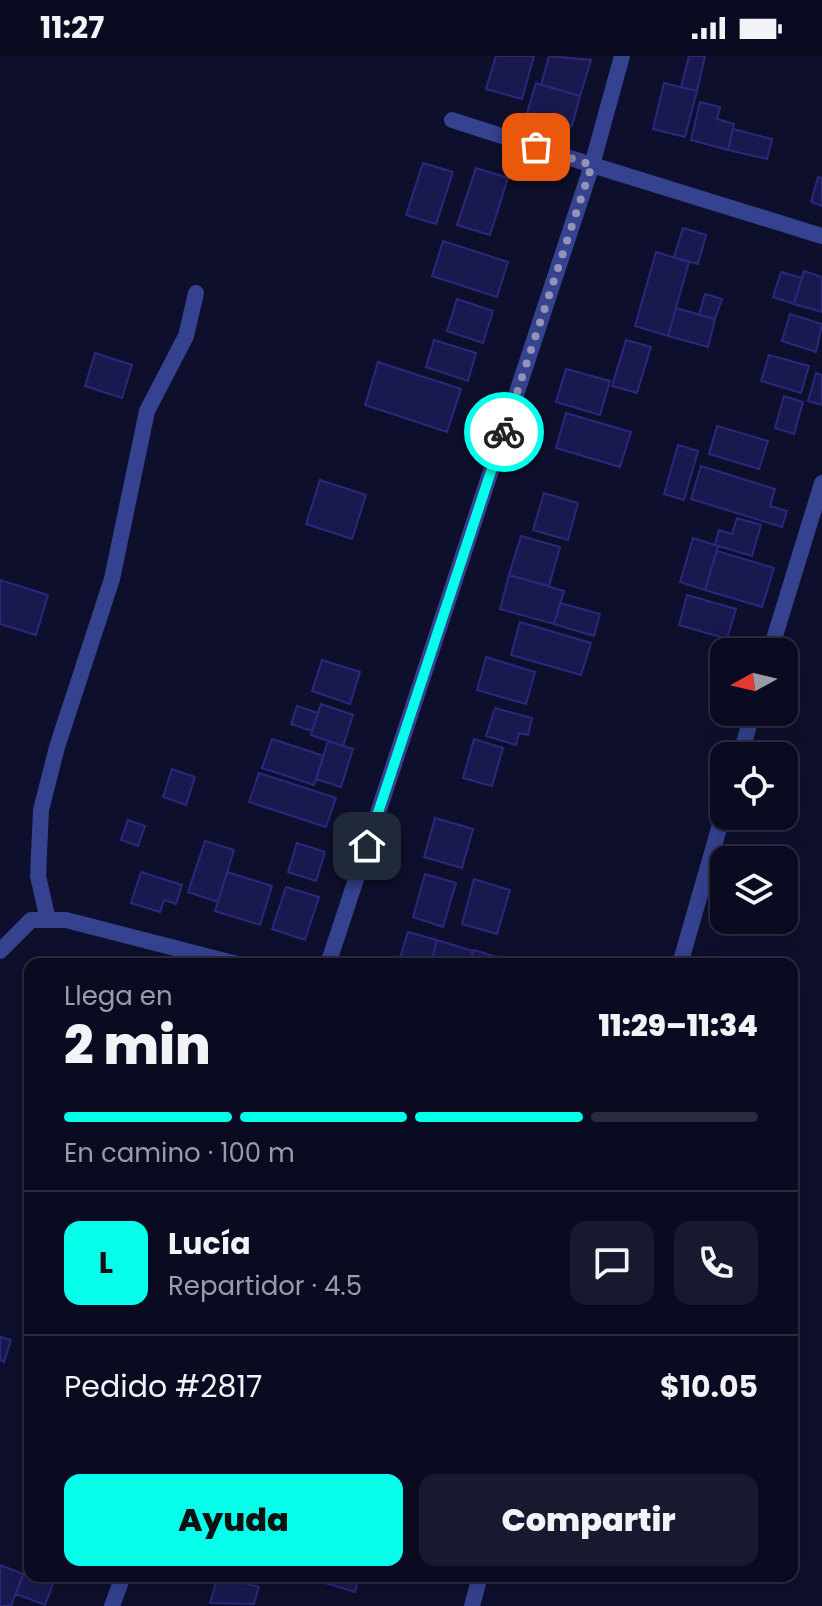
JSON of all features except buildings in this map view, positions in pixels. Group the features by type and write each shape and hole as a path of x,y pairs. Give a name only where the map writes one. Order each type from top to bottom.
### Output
{"street":[{"path":"330,958 592,165 622,56"},
{"path":"452,120 822,236"},
{"path":"48,920 38,876 41,810 57,747 112,579 147,411 186,336 196,293"},
{"path":"774,638 822,483"},
{"path":"682,958 719,830"},
{"path":"0,951 31,920 66,920 214,958"},
{"path":"112,1606 121,1582"},
{"path":"472,1606 478,1582"}],"way so far":[{"path":"504,432 592,165 536,147"}],"route":[{"path":"367,846 504,432"}]}
